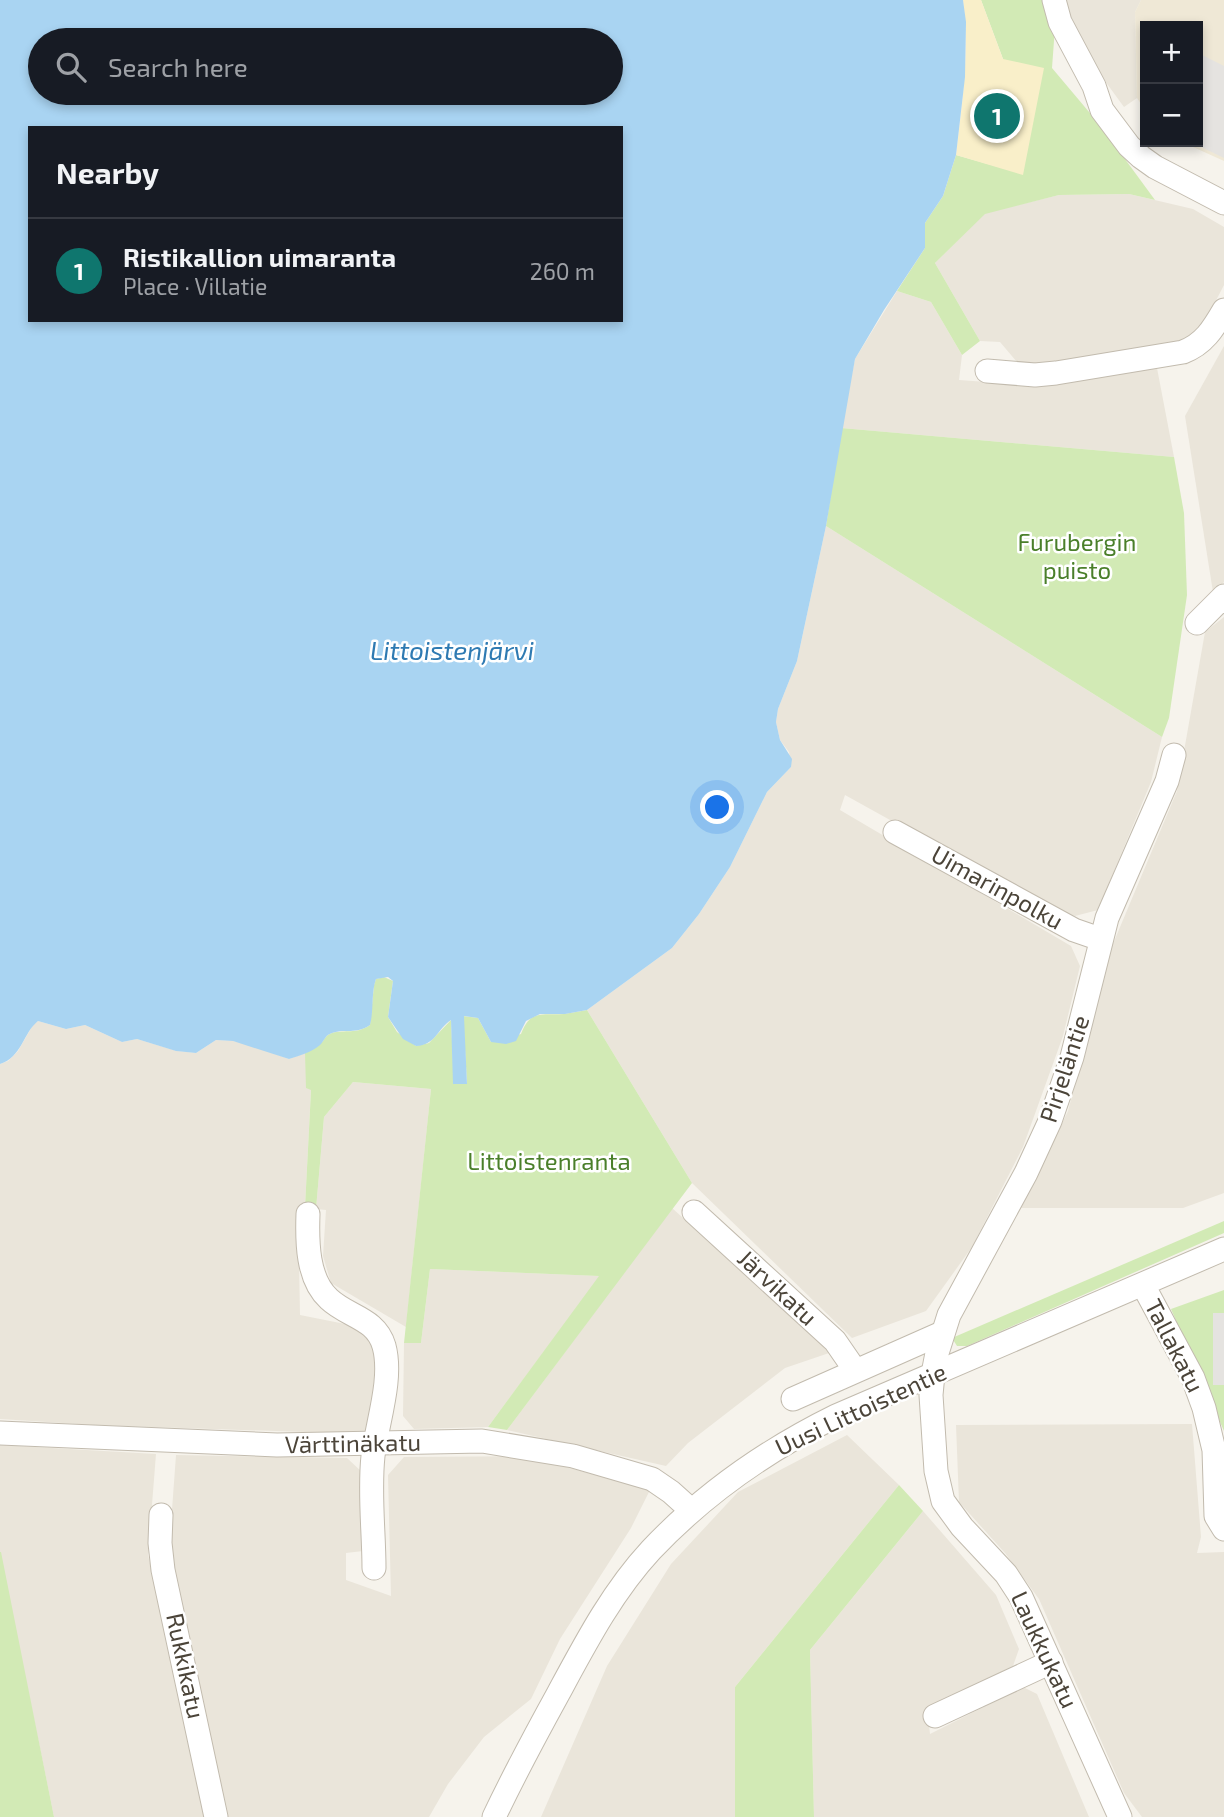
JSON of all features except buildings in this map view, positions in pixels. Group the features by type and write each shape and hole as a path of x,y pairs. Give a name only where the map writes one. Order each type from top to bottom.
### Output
{"street":[{"path":"1054,0 1060,22 1094,86 1102,110 1141,157 1224,202"},
{"path":"988,371 1035,375 1056,373 1183,352 1200,344 1208,336 1224,310"},
{"path":"1197,622 1224,596"},
{"name":"Pirjeläntie","path":"933,1374 949,1315 1026,1173 1050,1121 1072,1057 1100,939 1115,894 1167,782 1174,755"},
{"name":"Uimarinpolku","path":"895,832 1074,930 1100,939"},
{"name":"Järvikatu","path":"694,1212 835,1341 855,1370"},
{"path":"309,1214 309,1252 317,1284 329,1300 376,1328 385,1349 384,1388 373,1466 374,1569"},
{"name":"Uusi Littoistentie","path":"494,1817 583,1647 607,1609 649,1552 691,1510 736,1475 792,1438 836,1416 1224,1249"},
{"name":"Tallakatu","path":"1143,1285 1193,1378 1205,1408 1214,1450 1216,1516 1224,1529"},
{"path":"793,1399 942,1333"},
{"name":"Laukkukatu","path":"933,1374 931,1395 936,1471 943,1501 955,1519 1014,1585 1120,1817"},
{"name":"Värttinäkatu","path":"0,1433 237,1444 482,1441 573,1456 652,1479 691,1510"},
{"name":"Rukkikatu","path":"161,1515 163,1570 216,1817"},
{"path":"935,1716 1051,1662"}],"shaded area":[{"path":"1057,0 1141,0 1135,12 1137,98 1124,107 1056,14"},
{"path":"1141,0 1224,0 1224,161 1193,147 1203,147 1203,21 1140,21 1140,102 1137,98 1135,12"},
{"path":"1203,56 1224,66 1224,158 1201,147"},
{"path":"1129,194 1193,209 1224,227 1224,285 1196,339 1040,365 1017,362 1000,342 980,341 935,263 985,213 1059,195"},
{"path":"897,291 931,302 962,355 959,380 1040,386 1157,368 1174,457 841,428 855,359"},
{"path":"1224,346 1224,582 1213,592 1185,416"},
{"path":"826,526 1162,737 1151,782 1098,910 1075,916 1045,906 845,795 840,810 1071,946 1080,966 1063,1036 1023,1147 972,1247 926,1311 852,1338 692,1183 587,1010 672,948 699,914 730,867 767,792 791,767 789,752 780,740 776,722 778,709 797,661"},
{"path":"1224,617 1224,1193 1183,1208 1021,1208 1068,1111 1110,951 1177,791 1205,632"},
{"path":"38,1021 66,1029 85,1025 122,1042 137,1039 177,1051 196,1053 216,1040 254,1046 289,1059 305,1053 311,1089 305,1207 298,1207 300,1315 345,1324 367,1333 376,1348 371,1426 363,1434 94,1425 0,1419 0,1064 8,1061 18,1051"},
{"path":"353,1082 431,1089 406,1327 331,1283 323,1256 326,1210 316,1209 324,1117"},
{"path":"672,1208 832,1352 785,1368 688,1443 666,1466 507,1430"},
{"path":"430,1269 600,1276 488,1427 414,1429 403,1416 404,1343 421,1343"},
{"path":"1213,1313 1224,1313 1224,1385 1213,1385"},
{"path":"1192,1424 1201,1537 1197,1553 1224,1552 1224,1817 1142,1817 1124,1793 1039,1599 1005,1553 959,1502 956,1425"},
{"path":"847,1435 899,1485 735,1687 735,1817 541,1817 607,1666 671,1564 738,1492"},
{"path":"0,1445 156,1454 148,1555 208,1817 54,1817 0,1552"},
{"path":"176,1455 347,1458 363,1473 363,1551 346,1553 346,1580 391,1596 388,1475 404,1457 526,1456 650,1490 631,1528 560,1639 531,1699 484,1737 448,1784 429,1817 226,1817 169,1551"},
{"path":"923,1511 996,1595 1019,1649 1013,1666 942,1702 928,1716 930,1734 1023,1687 1037,1694 1089,1817 814,1817 810,1650"}],"green space":[{"path":"981,0 1057,0 1052,68 1100,125 1155,200 1129,194 1059,195 985,214 935,263 980,341 962,355 931,302 897,291 925,248 925,223 943,196 956,155 1023,174 1003,59"},
{"name":"Furubergin puisto","path":"841,428 1174,457 1184,513 1187,595 1169,718 1162,737 826,526"},
{"name":"Littoistenranta","path":"384,977 393,981 388,1017 397,1032 416,1046 429,1043 451,1020 454,1084 467,1083 463,1016 478,1018 491,1042 521,1034 528,1021 537,1015 587,1010 692,1183 507,1430 488,1427 599,1276 430,1269 421,1343 404,1343 431,1089 353,1082 324,1117 316,1209 305,1207 311,1090 306,1088 305,1053 317,1047 330,1034 360,1030 370,1025 374,985 376,979"},
{"path":"1224,1221 1224,1233 967,1346 957,1346 952,1338"},
{"path":"1224,1290 1224,1431 1171,1309"},
{"path":"899,1485 923,1511 810,1650 814,1817 735,1817 735,1687"},
{"path":"1,1552 54,1817 0,1817"}],"sand":[{"path":"963,0 981,0 1003,59 1044,68 1023,175 956,155 965,58"}],"water":[{"name":"Littoistenjärvi","path":"0,0 963,0 966,22 965,77 956,155 943,196 925,223 925,248 855,359 826,526 797,661 778,709 776,722 780,740 792,759 791,767 767,792 730,867 699,914 672,948 587,1010 565,1014 540,1014 526,1021 516,1041 506,1044 491,1042 478,1018 464,1016 467,1084 453,1084 451,1020 432,1040 423,1045 416,1046 403,1039 388,1017 393,981 388,977 376,979 370,1025 360,1030 330,1034 313,1050 289,1059 233,1041 216,1040 196,1053 176,1051 137,1039 122,1042 85,1025 66,1029 38,1021 7,1061 0,1064"}],"place":[{"name":"Ristikallion uimaranta","path":"997,116"}]}
